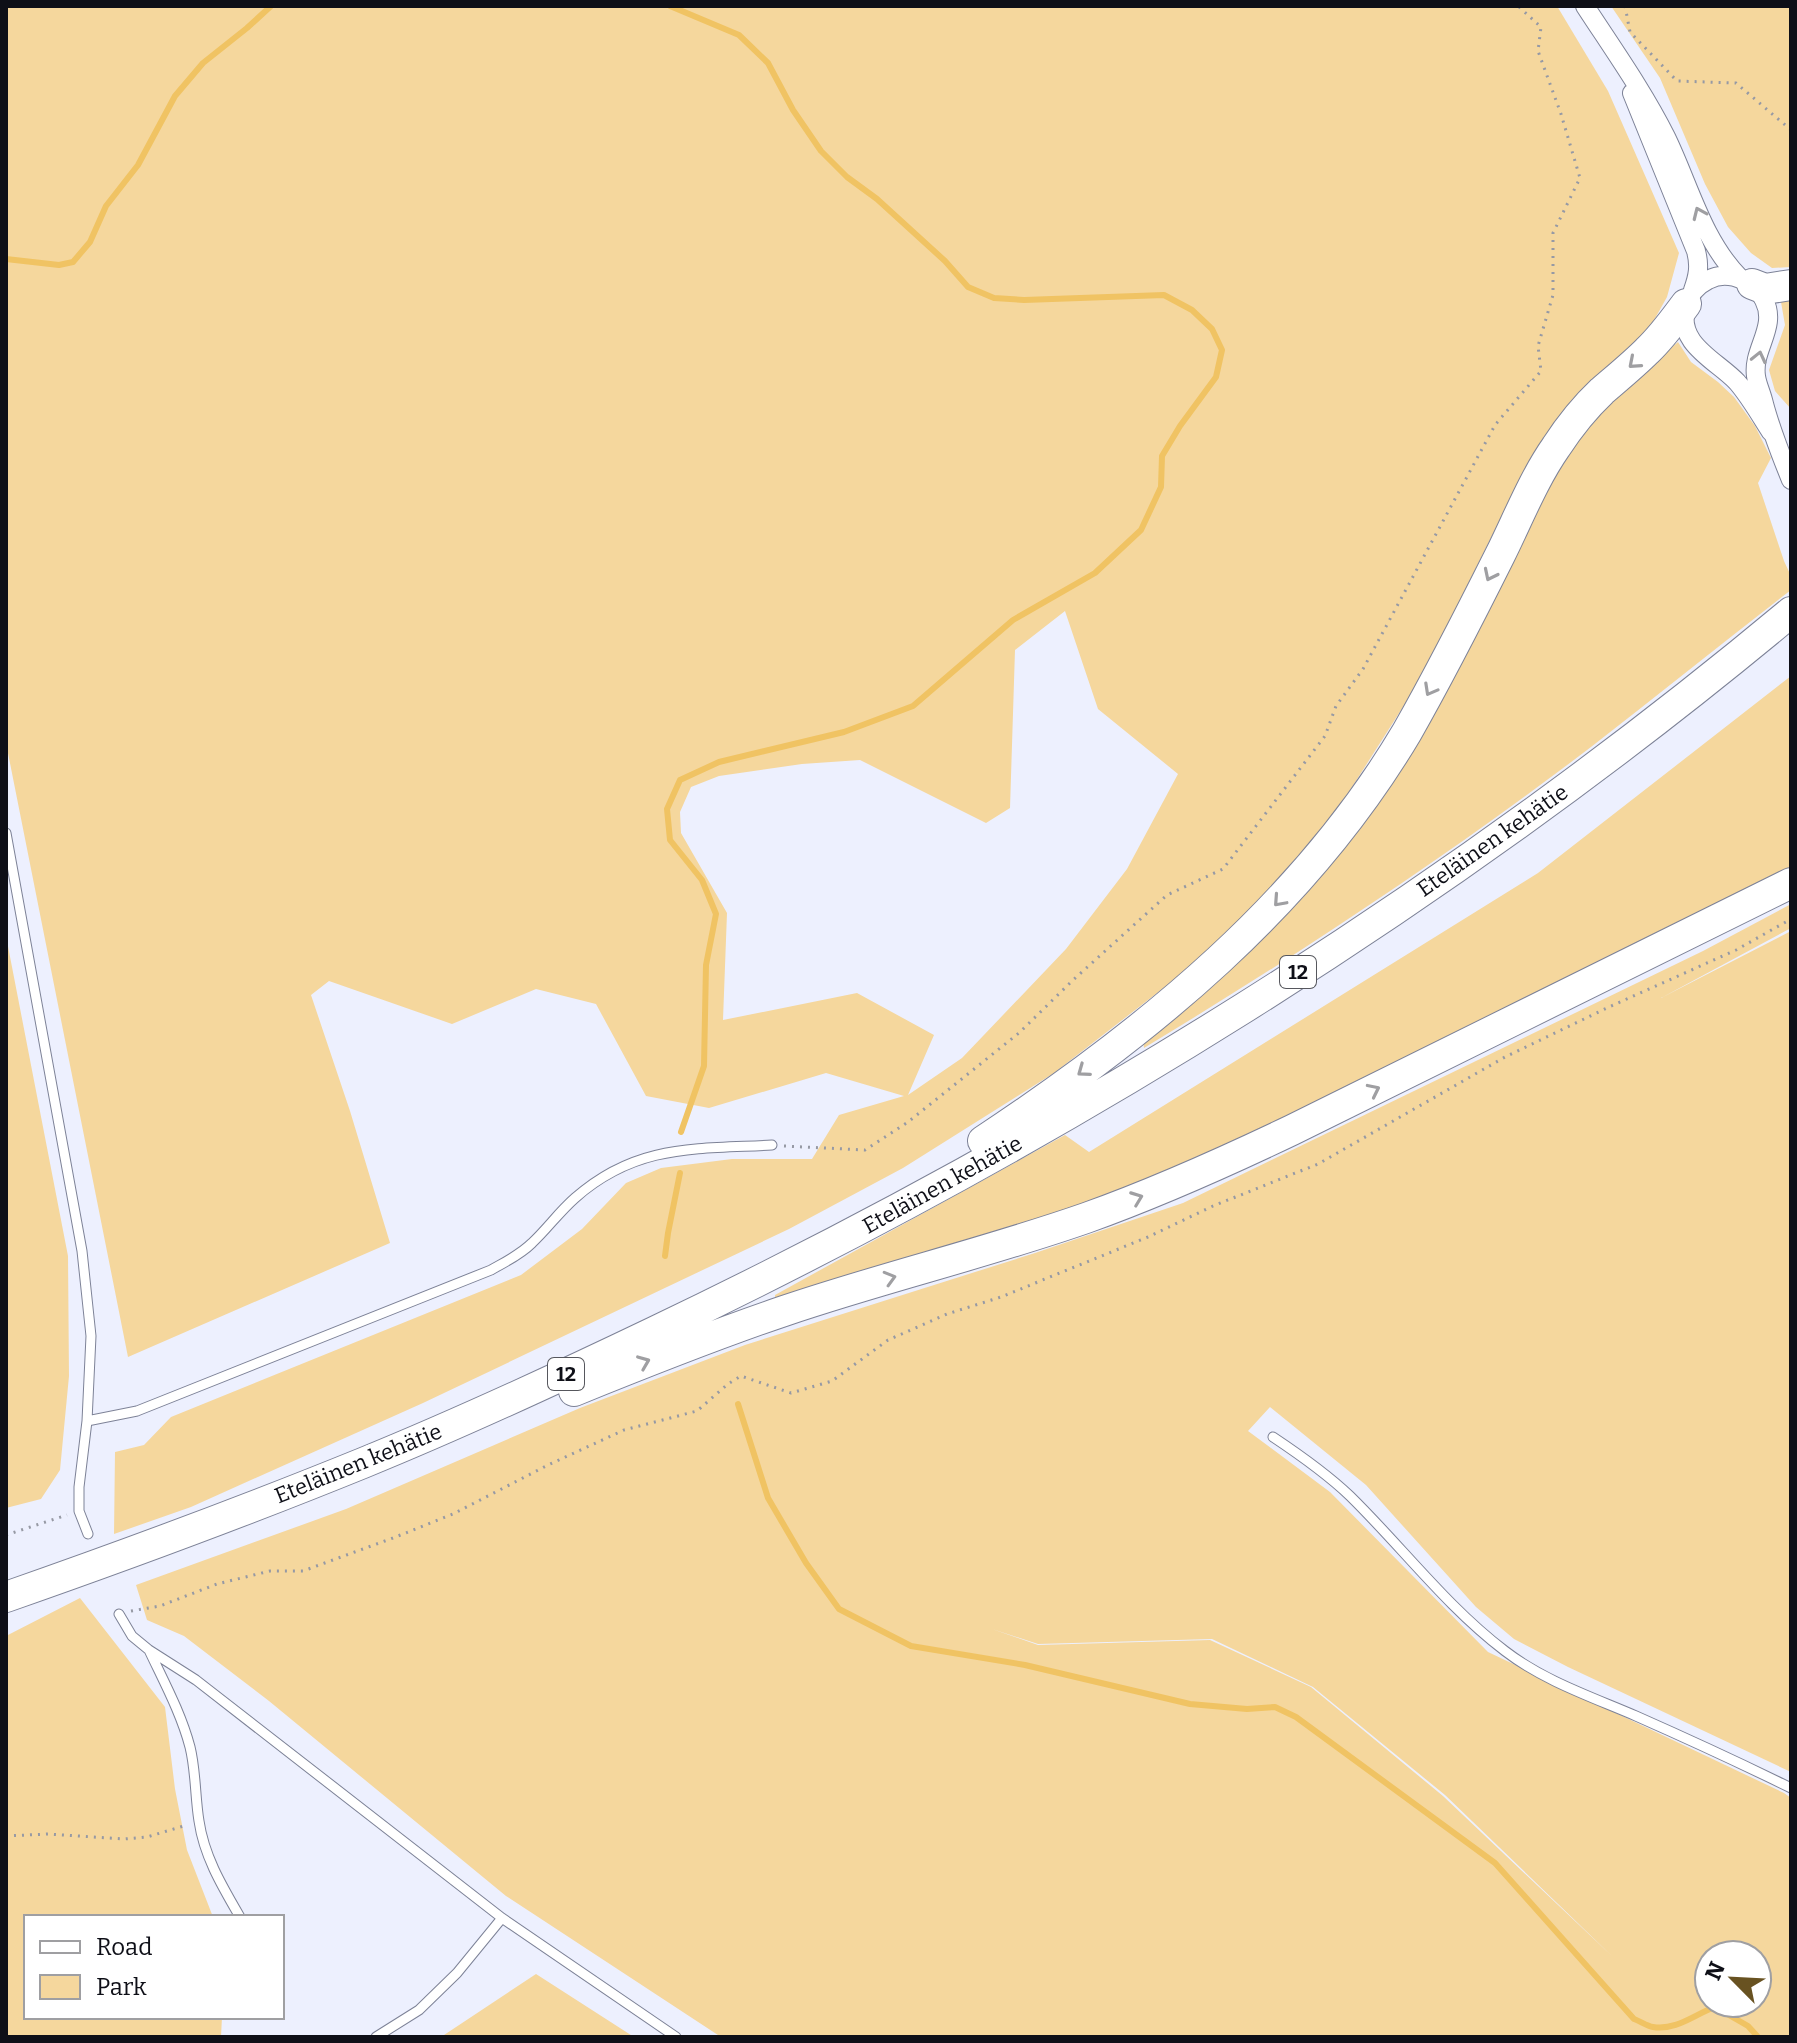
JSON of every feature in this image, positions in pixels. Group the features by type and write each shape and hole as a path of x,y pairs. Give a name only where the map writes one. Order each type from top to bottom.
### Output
{"highway":[{"path":"1746,281 1765,289 1791,285"},
{"path":"769,1277 1035,1107 1194,983 1274,907 1329,844 1405,735 1554,450 1599,393 1648,351 1690,297"},
{"name":"Eteläinen kehätie","path":"6,1597 360,1464 549,1382 769,1277 915,1200 1101,1095 1306,967 1480,852 1650,726 1791,612"},
{"path":"360,1464 508,1417 659,1356 786,1310 975,1254 1086,1218 1156,1190 1240,1155 1332,1111 1791,883"}],"street":[{"path":"1585,6 1653,112 1718,250 1730,268 1762,295 1768,307 1767,332 1760,347 1756,377 1771,432 1791,480"},
{"path":"1614,50 1696,251 1698,278 1684,317 1686,329 1700,351 1727,371 1739,385 1771,432"},
{"path":"1690,297 1705,281 1715,276 1728,275 1746,281"}],"lane":[{"path":"6,833 82,1251 91,1336 79,1511 88,1534"},
{"path":"87,1421 137,1411 491,1270 532,1244 592,1183 638,1159 688,1149 772,1145"},
{"path":"1273,1437 1349,1495 1448,1600 1507,1653 1575,1691 1791,1788"},
{"path":"119,1614 132,1636 149,1650 208,1689 502,1918 676,2037"},
{"path":"149,1650 180,1714 191,1750 205,1850 239,1915"},
{"path":"376,2037 419,2010 457,1973 502,1918"}],"path":[{"path":"772,1145 865,1150 908,1122 1019,1033 1167,895 1223,869 1325,736 1336,706 1363,669 1495,425 1541,371 1538,346 1553,295 1553,233 1580,178 1538,51 1541,27 1518,6"},
{"path":"1625,6 1630,32 1677,81 1736,83 1791,130"},
{"path":"119,1614 160,1606 217,1584 270,1571 303,1571 393,1538 453,1514 624,1430 697,1411 741,1376 791,1393 832,1381 888,1340 947,1314 1001,1297 1148,1237 1213,1206 1318,1164 1505,1057 1736,950 1791,919"},
{"path":"6,1535 79,1511"},
{"path":"6,1836 48,1834 124,1839 147,1837 199,1822"}],"green space":[{"path":"6,6 1557,6 1608,91 1679,253 1667,297 1644,338 1585,390 1529,461 1422,677 1326,828 1197,962 1054,1073 903,1168 789,1229 423,1403 191,1507 114,1534 115,1452 144,1445 171,1417 521,1275 582,1229 626,1183 661,1168 732,1159 812,1159 839,1115 904,1096 826,1073 709,1108 646,1096 596,1004 536,989 452,1024 329,981 311,995 390,1243 128,1357 6,743","holes":["1065,611 1098,709 1178,774 1127,869 1066,949 962,1058 908,1095 934,1035 857,993 723,1020 727,913 681,833 680,812 691,787 719,776 802,764 860,760 986,823 1010,808 1015,650"]},
{"path":"1611,6 1791,6 1791,267 1772,268 1751,253 1728,227 1705,184 1660,78"},
{"path":"1791,298 1791,409 1775,391 1769,370 1785,325 1781,302"},
{"path":"1678,342 1691,362 1734,397 1755,426 1771,458 1758,483 1791,576 1791,590 1591,747 1427,866 1315,941 1144,1048 1143,1040 1218,981 1302,890 1547,484 1582,432 1615,396"},
{"path":"1791,676 1791,871 1187,1167 1067,1211 775,1303 775,1295 1065,1135 1089,1152 1538,873"},
{"path":"1791,904 1791,928 1661,998 1791,931 1791,1772 1514,1639 1476,1607 1366,1485 1270,1407 1248,1431 1330,1492 1488,1652 1791,1798 1790,2037 721,2037 506,1896 269,1701 184,1636 147,1620 136,1585 346,1509 580,1408 745,1345 1183,1203 1703,951","holes":["992,1629 1038,1644 1212,1639 1313,1687 1445,1795 1614,1958 1443,1796 1311,1687 1210,1640 1038,1645"]},
{"path":"6,936 68,1256 69,1376 60,1470 41,1499 6,1508"},
{"path":"80,1598 165,1707 175,1789 187,1850 212,1915 24,1915 24,2019 222,2019 221,2037 6,2037 6,1636"},
{"path":"536,1974 634,2037 441,2037"}],"waterway":[{"path":"6,259 59,265 73,262 90,242 106,206 138,165 175,96 203,63 271,6"},
{"path":"670,6 739,35 768,63 793,110 821,151 945,261 968,287 994,298 1024,300 1164,295 1192,310 1212,329 1222,350 1216,377 1162,456 1161,487 1141,530 1095,573 1013,620 913,706 844,732 719,762 680,780 667,809 670,840 702,880 716,914 706,965 704,1066 681,1132"},
{"path":"665,1256 680,1173"},
{"path":"738,1404 768,1498 806,1563 839,1609 911,1646 1025,1665 1190,1704 1247,1709 1275,1707 1296,1717 1495,1863 1634,2019 1653,2027 1670,2027 1715,2007 1748,2026 1758,2037"}]}
